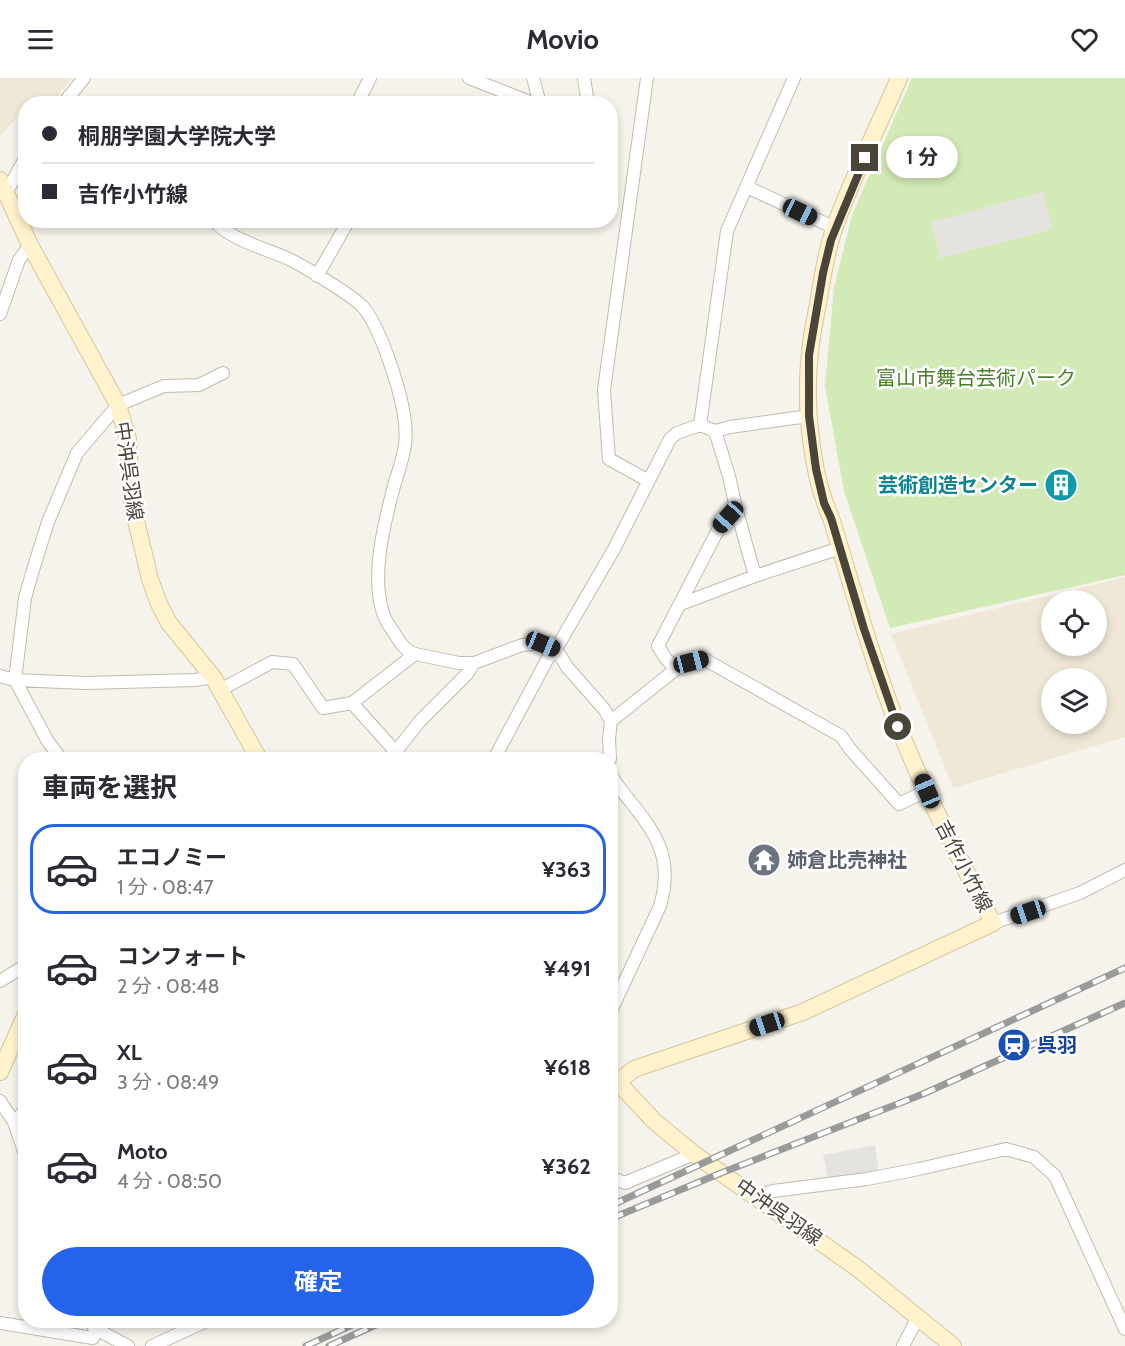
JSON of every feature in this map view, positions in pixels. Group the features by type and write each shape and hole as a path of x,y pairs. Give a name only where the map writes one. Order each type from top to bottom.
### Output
{"main road":[{"name":"吉作小竹線","path":"618,1076 803,1012 993,923 927,791 883,687 824,503 816,469 809,416 809,355 823,273 835,228 899,78"},
{"name":"中沖呉羽線","path":"3,187 18,219"},
{"name":"中沖呉羽線","path":"22,228 118,405 128,439 132,504 150,579 169,623 216,684 255,752"},
{"path":"0,1072 3,1052 18,1027"},
{"name":"中沖呉羽線","path":"618,1082 654,1121 694,1154 857,1268 952,1346"}],"street":[{"path":"69,96 84,78"},
{"path":"361,96 370,78"},
{"path":"469,78 515,96"},
{"path":"533,78 538,96"},
{"path":"584,78 587,96"},
{"path":"647,78 604,390 609,459 647,480"},
{"path":"700,425 727,231 794,78"},
{"path":"3,187 18,167"},
{"path":"747,187 835,228"},
{"path":"224,228 242,241 288,258 362,307 388,358 404,413 407,441 392,496 381,552 378,585 384,617 402,644 408,651 415,654 459,663 474,663 522,645 543,644 556,649 567,667 604,709 611,721 610,752"},
{"path":"317,276 344,228"},
{"path":"0,314 5,286 30,245"},
{"path":"56,752 15,680 25,598 48,522 77,453 118,405 164,386 199,385 223,373"},
{"path":"498,752 548,658 556,649 614,549 647,480 670,439 677,433 700,425 715,431 809,416"},
{"path":"715,431 755,576"},
{"path":"676,669 666,660 658,646 720,526 736,508"},
{"path":"681,604 755,576 840,548"},
{"path":"0,676 15,680 86,683 195,680 216,684 272,662 293,664 323,708 352,704 415,654"},
{"path":"611,721 676,669 704,659 841,736 899,804 927,791"},
{"path":"395,752 467,674 474,663"},
{"path":"352,704 390,752"},
{"path":"618,789 658,838 663,857 665,881 660,906 618,996"},
{"path":"993,923 1080,893 1125,870"},
{"path":"0,981 18,970"},
{"path":"0,1101 14,1122 18,1134"},
{"path":"14,1122 18,1118"},
{"path":"757,1196 773,1191 867,1179 1006,1149 1035,1157 1055,1176 1125,1329"},
{"path":"618,1180 625,1183 694,1154"},
{"path":"903,1346 918,1317"},
{"path":"0,1323 18,1325"},
{"path":"46,1328 92,1333 128,1346"},
{"path":"152,1346 191,1328"}],"shaded area":[{"path":"0,78 72,78 58,96 18,96 18,116 0,136"},
{"path":"1043,192 1053,229 940,258 931,222"},
{"path":"1125,577 1125,737 953,788 891,634 1041,597 1041,656 1107,656 1107,590 1072,590"},
{"path":"875,1145 879,1172 828,1179 823,1155"}],"green space":[{"name":"富山市舞台芸術パーク","path":"912,78 1125,78 1125,575 1058,590 1041,590 1041,594 890,628 844,491 825,386 834,288 852,215"}],"railway":[{"path":"618,1202 1125,968"},
{"path":"618,1216 923,1094 1125,1003"},
{"path":"306,1346 345,1328"},
{"path":"329,1346 369,1328"}],"place":[{"name":"芸術創造センター","path":"1061,485"},
{"name":"姉倉比売神社","path":"764,860"},
{"name":"呉羽","path":"1014,1045"}],"route":[{"path":"865,158 835,228 823,273 809,355 809,416 816,469 824,503 831,518 864,629 898,727"}]}
